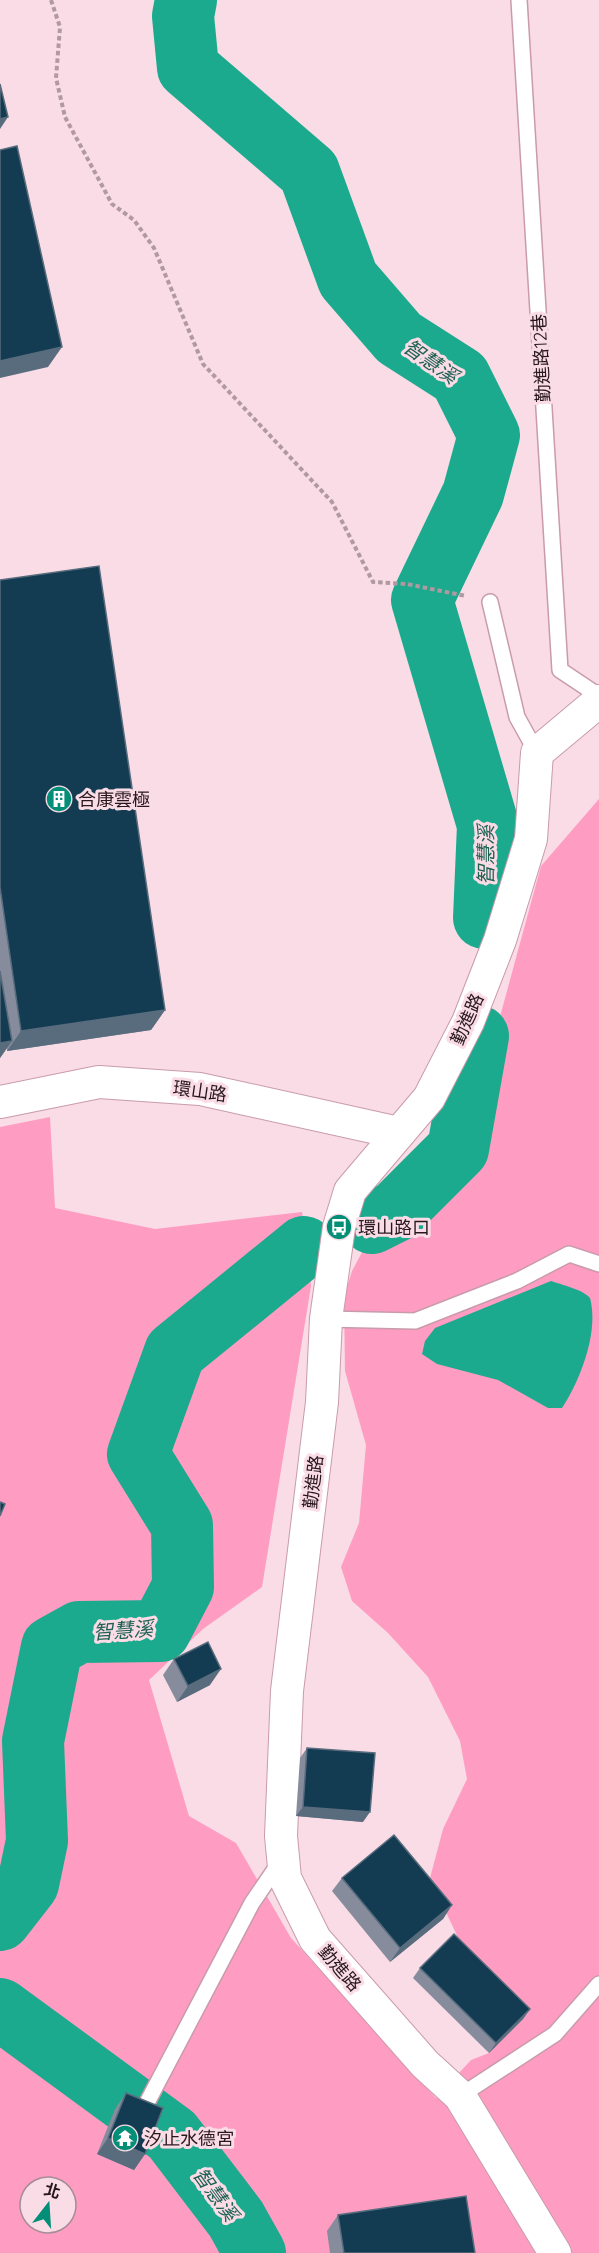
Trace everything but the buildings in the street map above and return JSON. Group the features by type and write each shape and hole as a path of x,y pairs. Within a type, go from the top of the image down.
{"street":[{"path":"537,753 599,701"},
{"name":"勤進路","path":"537,753 531,839 501,940 468,1022 429,1098 350,1191 339,1227 326,1319 322,1402 287,1691 281,1836 285,1878 315,1939 424,2064 460,2096 555,2253"},
{"name":"環山路","path":"0,1102 99,1082 200,1089 399,1133"}],"lane":[{"name":"勤進路12巷","path":"519,0 560,670 599,696"},
{"path":"490,602 517,717 537,753"},
{"path":"326,1319 415,1321 517,1281 569,1254 599,1264"},
{"path":"139,2118 252,1903 283,1857"},
{"path":"460,2096 555,2034 599,1984"}],"path":[{"path":"51,0 60,27 56,78 65,117 112,204 134,220 154,248 203,364 332,502 373,582 407,584 444,590 490,602"}],"shaded area":[{"path":"599,799 599,2253 0,2253 0,1127 50,1117 55,1208 155,1229 302,1212 311,1286 262,1587 203,1629 149,1680 189,1816 236,1843 291,1938 436,2098 471,2060 489,2053 460,1942 430,1878 443,1829 467,1779 460,1741 428,1677 388,1633 352,1601 341,1567 359,1523 366,1445 345,1371 344,1297 352,1271 400,1181 453,1123 501,1013 541,866"},
{"path":"551,1281 586,1295 590,1298 592,1311 590,1340 582,1369 562,1408 548,1408 498,1380 437,1364 422,1354 425,1341 435,1328"}],"waterway":[{"name":"智慧溪","path":"186,0 183,16 188,68 309,172 348,279 399,338 460,377 489,435 473,494 422,600 488,825 484,918"},
{"name":"智慧溪","path":"372,1223 396,1211 458,1149 478,1036"},
{"name":"智慧溪","path":"0,1920 28,1884 37,1841 33,1741 52,1647 79,1632 160,1631 183,1587 182,1525 138,1454 175,1352 304,1247"},
{"name":"智慧溪","path":"0,2009 172,2135 236,2219 255,2253"}],"place":[{"name":"合康雲極","path":"59,799"},
{"name":"環山路口","path":"339,1227"},
{"name":"汐止水德宮","path":"125,2138"}]}
